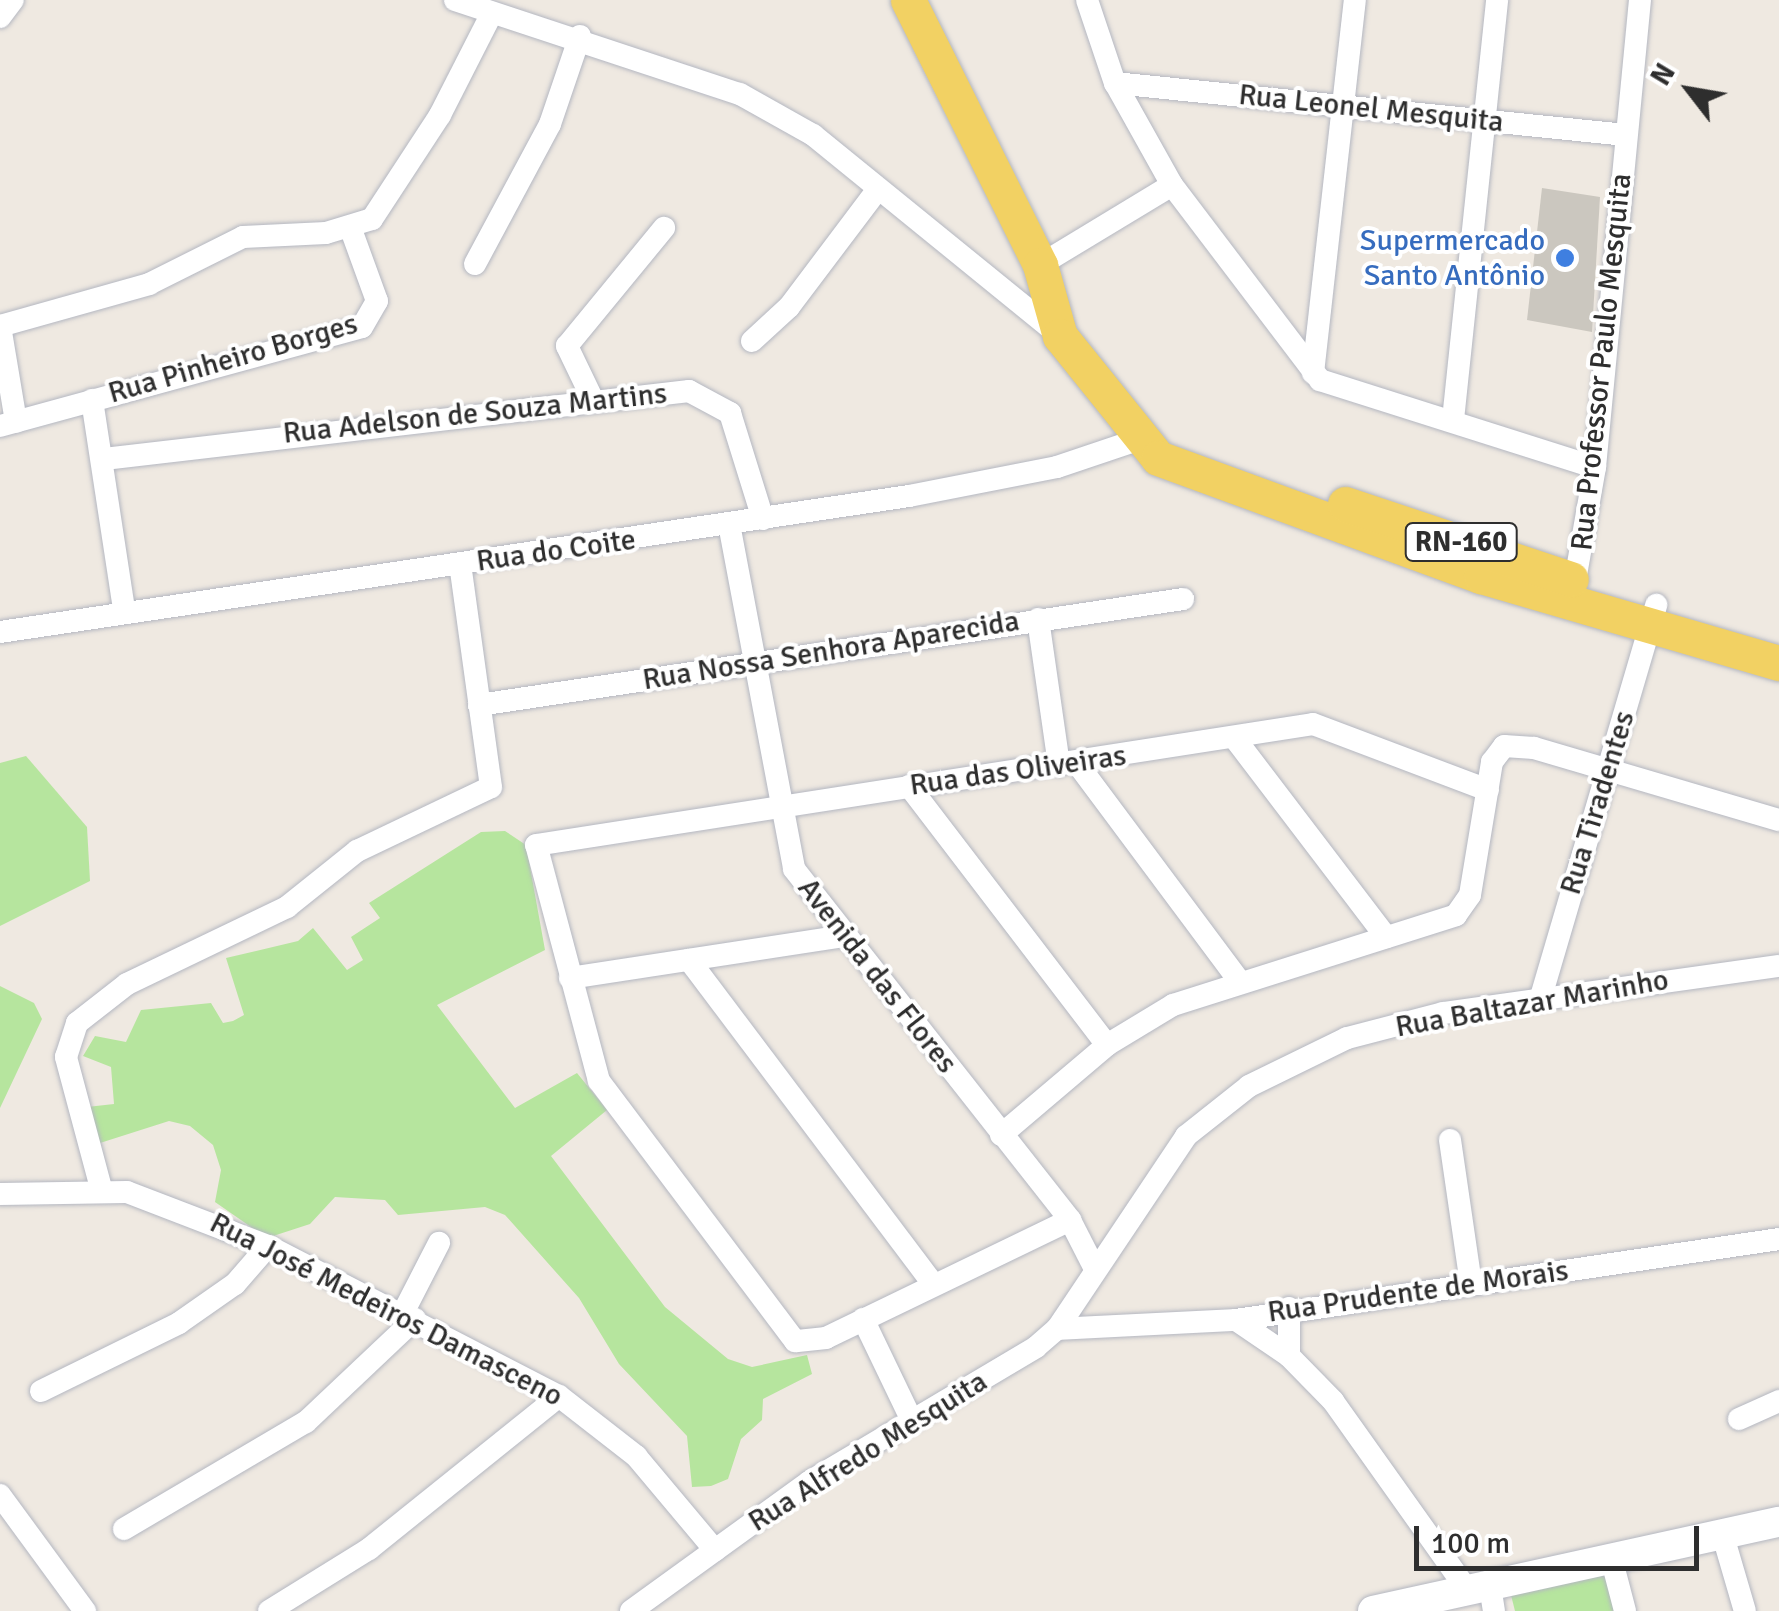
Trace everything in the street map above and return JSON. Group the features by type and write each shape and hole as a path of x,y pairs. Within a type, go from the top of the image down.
{"main road":[{"name":"RN-160","path":"908,0 1040,265 1060,336 1146,436 1158,458 1260,486 1573,592 1779,644"},
{"name":"RN-160","path":"1653,615 1779,662"},
{"path":"1373,1611 1484,1596 1612,1560 1779,1522"}],"street":[{"path":"0,17 13,0"},
{"path":"454,0 492,14 580,36 740,94 812,136 1060,336"},
{"path":"1086,0 1115,83 1172,184 1314,373 1352,394 1453,420 1595,467"},
{"path":"1314,373 1354,0"},
{"path":"1453,420 1496,0"},
{"name":"Rua Professor Paulo Mesquita","path":"1573,592 1595,467 1640,0"},
{"path":"8,424 0,326 149,284 242,237 350,228 372,219 398,186 492,14"},
{"path":"475,264 550,124 580,36"},
{"name":"Rua Leonel Mesquita","path":"1115,83 1626,135"},
{"path":"1040,265 1172,184"},
{"path":"752,341 789,306 878,189"},
{"name":"Rua Pinheiro Borges","path":"8,424 362,327 377,302 350,228"},
{"path":"592,398 566,346 664,228"},
{"name":"Rua Adelson de Souza Martins","path":"104,458 592,398 689,391 716,401 742,437 764,518"},
{"path":"92,400 104,458 124,610"},
{"name":"Rua do Coite","path":"0,632 124,610 729,524 1110,454 1146,436"},
{"name":"Avenida das Flores","path":"729,524 794,869 1070,1220 1095,1270"},
{"path":"101,1188 66,1058 77,1024 127,984 287,907 358,851 491,786 460,565"},
{"name":"Rua Nossa Senhora Aparecida","path":"479,705 1183,599"},
{"name":"Rua Tiradentes","path":"1540,1000 1653,615"},
{"path":"1038,619 1067,764 1240,982"},
{"name":"Rua das Oliveiras","path":"570,978 536,845 782,804 1326,724 1488,790"},
{"path":"1236,740 1386,937"},
{"path":"1001,1135 1106,1045 1172,1005 1386,937 1441,924 1462,908 1494,756 1508,744 1779,820"},
{"path":"909,786 1106,1045"},
{"path":"844,936 570,978 599,1080 793,1339 811,1344 1070,1220"},
{"path":"689,960 932,1283"},
{"name":"Rua Baltazar Marinho","path":"1056,1329 1186,1136 1249,1086 1347,1038 1540,1000 1779,966"},
{"path":"1450,1140 1472,1284"},
{"name":"Rua José Medeiros Damasceno","path":"0,1194 101,1188 174,1204 409,1316 559,1396 636,1456 715,1550"},
{"name":"Rua Prudente de Morais","path":"1056,1329 1236,1320 1289,1308 1779,1239"},
{"path":"124,1529 306,1422 409,1316 438,1244"},
{"path":"42,1391 180,1324 235,1284 268,1246"},
{"path":"1289,1308 1289,1356"},
{"path":"863,1320 912,1421"},
{"path":"1236,1320 1289,1356 1333,1401 1484,1596"},
{"name":"Rua Alfredo Mesquita","path":"631,1611 715,1550 1056,1329"},
{"path":"269,1611 368,1549 559,1396"},
{"path":"1739,1418 1779,1401"},
{"path":"0,1495 85,1611"},
{"path":"1723,1536 1744,1611"},
{"path":"1612,1560 1624,1611"}],"green space":[{"path":"26,756 87,827 90,881 0,926 0,763"},
{"path":"505,831 526,845 545,950 437,1005 515,1108 577,1073 607,1110 551,1156 665,1307 728,1359 752,1367 807,1355 812,1374 763,1399 762,1420 741,1439 728,1479 711,1486 692,1487 687,1436 619,1364 579,1298 505,1215 485,1207 398,1215 385,1200 335,1197 310,1224 267,1238 215,1202 221,1170 213,1145 190,1126 169,1121 100,1143 87,1107 114,1104 111,1067 83,1056 95,1036 126,1042 141,1010 211,1003 223,1023 233,1021 244,1015 226,958 298,941 313,928 347,970 363,960 351,937 380,918 369,903 481,832"},
{"path":"0,986 34,1003 42,1019 0,1108"},
{"path":"1610,1566 1620,1611 1515,1611 1510,1591"}],"building":[{"name":"Supermercado Santo Antônio","path":"1542,188 1600,197 1592,332 1527,320"}],"place":[{"name":"Supermercado Santo Antônio","path":"1565,258"}]}
